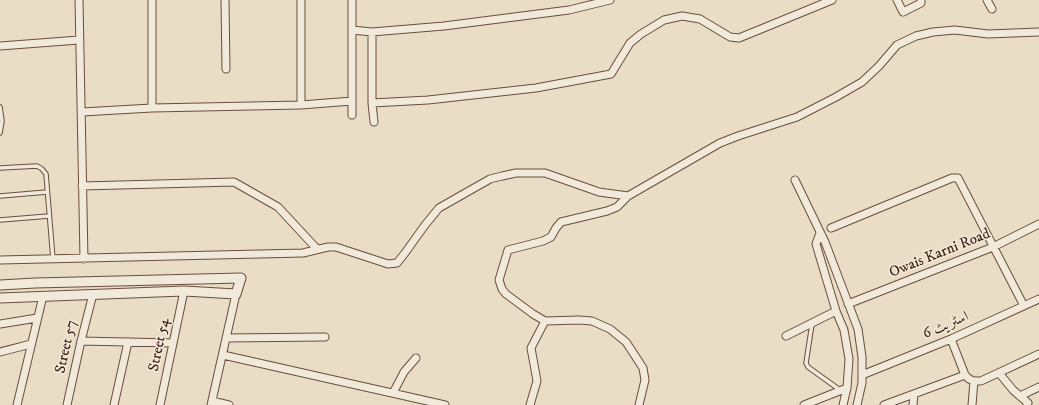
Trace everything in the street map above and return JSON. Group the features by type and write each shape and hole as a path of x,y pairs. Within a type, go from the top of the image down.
{"street":[{"path":"79,0 84,259"},
{"path":"152,0 152,108"},
{"path":"225,0 226,69"},
{"path":"301,0 301,105"},
{"path":"352,0 352,115"},
{"path":"352,30 372,32 444,26 568,10 610,0"},
{"path":"372,103 428,100 536,88 611,74 630,43 640,34 664,20 682,16 700,19 730,36 739,38 832,0"},
{"path":"897,0 903,12 921,3 921,0"},
{"path":"987,0 992,9"},
{"path":"639,405 645,380 643,368 626,342 610,329 592,321 545,321 533,314 502,289 499,280 508,250 543,242 551,237 561,222 607,211 617,207 628,196 720,143 797,117 836,98 862,82 879,66 897,45 905,40 934,32 954,30 988,34 1039,32"},
{"path":"372,32 372,103 374,122"},
{"path":"0,46 79,40"},
{"path":"82,112 152,108 301,105 352,101"},
{"path":"0,260 303,253 328,247 336,247 388,264 397,263 439,208 490,180 502,176 516,173 545,174 599,192 628,196"},
{"path":"831,228 952,178 958,178 1024,306"},
{"path":"795,180 820,233 858,329 862,357 862,384 857,405"},
{"path":"82,186 234,182 242,185 278,208 317,249"},
{"name":"Owais Karni Road","path":"848,304 993,248 1039,224"},
{"path":"820,233 816,244 836,311 844,330 849,359 843,405"},
{"path":"0,286 35,283 241,278 211,403 229,405"},
{"path":"0,298 184,291 236,294"},
{"name":"Street 54","path":"160,405 184,291"},
{"name":"Street 57","path":"67,405 93,294"},
{"path":"17,405 43,296"},
{"name":"اسٹریٹ 6","path":"862,375 952,339 1039,299"},
{"path":"786,336 836,311"},
{"path":"0,324 37,318"},
{"path":"530,405 537,381 531,348 545,321"},
{"path":"226,338 325,337"},
{"path":"952,339 964,375 974,381 981,382 1039,354"},
{"path":"81,341 174,343"},
{"path":"114,405 128,342"},
{"path":"0,352 31,344"},
{"path":"223,355 445,405"},
{"path":"393,393 404,372 416,358"},
{"path":"999,373 1027,404"},
{"path":"884,405 964,375"},
{"path":"972,405 974,381"},
{"path":"1020,396 1039,387"},
{"path":"804,405 844,390"},
{"path":"912,405 914,394"}],"lane":[{"path":"0,107 2,121 0,133"},
{"path":"0,168 37,166 46,174 52,259"},
{"path":"0,196 48,192"},
{"path":"0,220 49,216"},
{"path":"812,323 806,363 808,367 844,390"}]}
